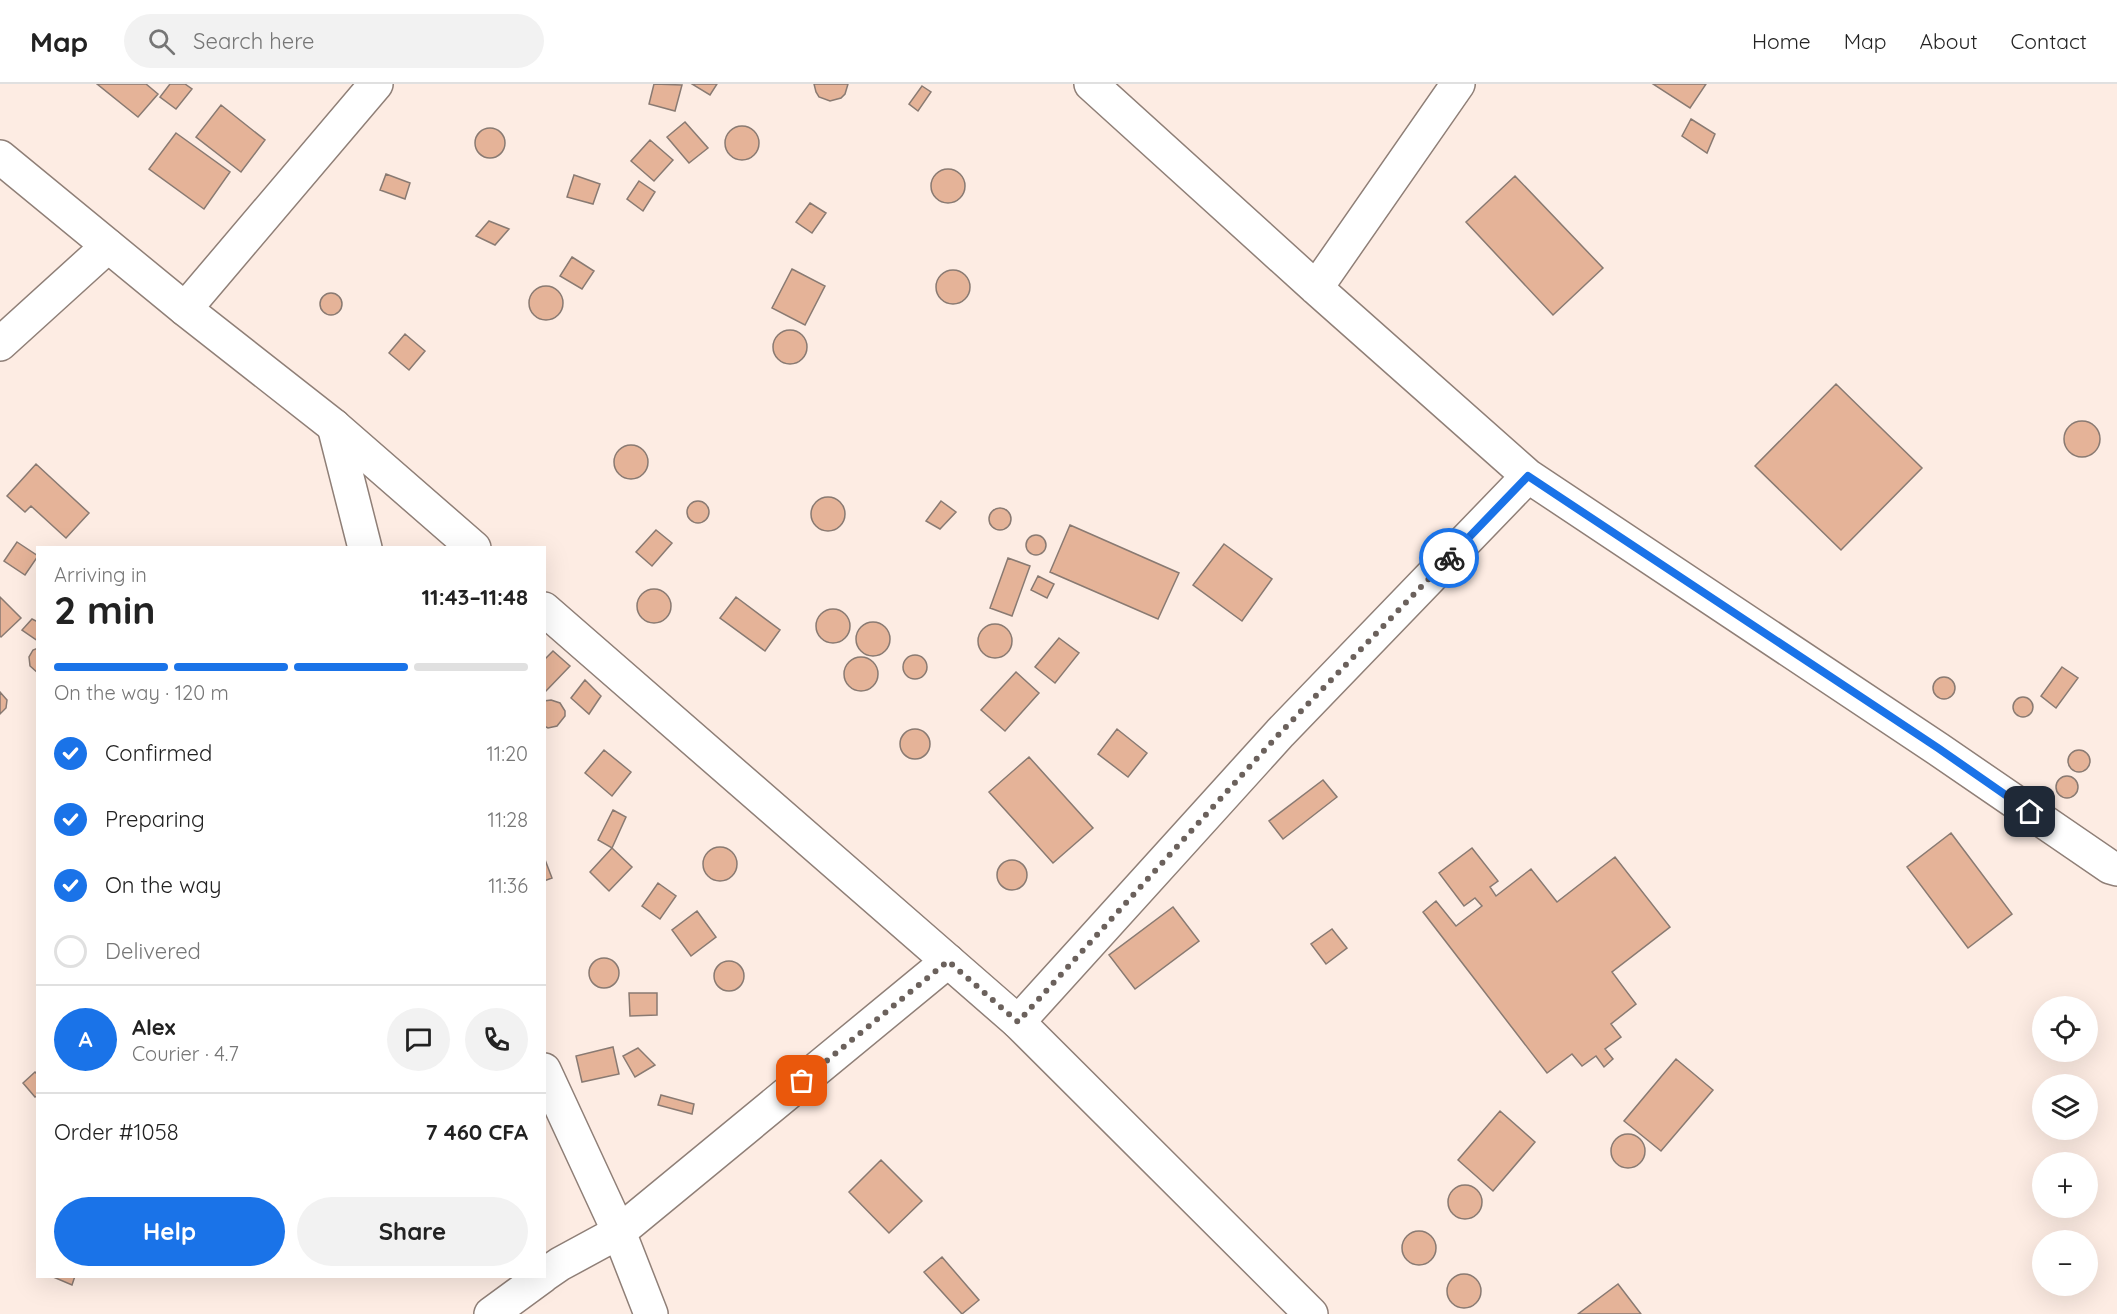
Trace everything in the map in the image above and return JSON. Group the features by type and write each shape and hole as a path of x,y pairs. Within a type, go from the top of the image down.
{"street":[{"path":"185,309 375,84"},
{"path":"1090,84 1528,476 1938,748 2110,867 2117,869"},
{"path":"1316,288 1458,84"},
{"path":"0,157 185,309 334,426 472,546"},
{"path":"0,344 108,246"},
{"path":"334,426 364,546"},
{"path":"1018,1022 1280,733 1528,476"},
{"path":"546,611 1018,1022 1311,1314"},
{"path":"546,1274 560,1264 619,1232 948,961"},
{"path":"546,1074 619,1232 651,1314"},
{"path":"491,1314 541,1278"}],"building":[{"path":"97,84 146,84 158,94 138,117"},
{"path":"170,84 185,84 192,89 176,109 160,97"},
{"path":"654,84 682,85 675,111 649,104"},
{"path":"692,84 717,84 710,95"},
{"path":"814,84 848,84 841,98 830,101 819,97"},
{"path":"1653,84 1706,84 1690,108"},
{"path":"922,86 931,92 918,111 909,104"},
{"path":"221,105 265,140 241,172 196,137"},
{"path":"1691,119 1715,134 1707,153 1682,136"},
{"path":"685,122 708,148 689,163 667,137"},
{"path":"742,126 754,131 759,143 754,155 742,160 730,155 725,143 730,131"},
{"path":"490,128 501,132 505,143 501,154 490,158 479,154 475,143 479,132"},
{"path":"176,133 230,172 204,209 149,169"},
{"path":"650,140 673,160 654,181 631,161"},
{"path":"948,169 960,174 965,186 960,198 948,203 936,198 931,186 936,174"},
{"path":"386,174 410,183 405,199 380,190"},
{"path":"574,175 600,184 593,204 567,197"},
{"path":"1515,176 1603,268 1553,315 1466,222"},
{"path":"639,181 655,192 643,211 627,199"},
{"path":"810,203 826,213 812,233 796,222"},
{"path":"489,221 509,229 495,245 476,236"},
{"path":"572,257 594,271 582,289 560,276"},
{"path":"792,269 825,286 805,325 772,308"},
{"path":"953,270 965,275 970,287 965,299 953,304 941,299 936,287 941,275"},
{"path":"546,286 558,291 563,303 558,315 546,320 534,315 529,303 534,291"},
{"path":"331,293 339,296 342,304 339,312 331,315 323,312 320,304 323,296"},
{"path":"790,330 802,335 807,347 802,359 790,364 778,359 773,347 778,335"},
{"path":"405,334 425,351 409,370 389,353"},
{"path":"1836,384 1922,468 1841,550 1755,466"},
{"path":"2082,421 2095,426 2100,439 2095,452 2082,457 2069,452 2064,439 2069,426"},
{"path":"631,445 643,450 648,462 643,474 631,479 619,474 614,462 619,450"},
{"path":"36,464 89,513 66,538 31,506 25,512 7,496"},
{"path":"828,497 840,502 845,514 840,526 828,531 816,526 811,514 816,502"},
{"path":"698,501 706,504 709,512 706,520 698,523 690,520 687,512 690,504"},
{"path":"941,501 956,512 940,529 926,521"},
{"path":"1000,508 1008,511 1011,519 1008,527 1000,530 992,527 989,519 992,511"},
{"path":"1070,525 1179,573 1158,619 1050,572"},
{"path":"656,530 672,543 652,566 636,552"},
{"path":"1032,535 1040,535 1046,541 1046,549 1040,555 1032,555 1026,549 1026,541"},
{"path":"17,542 36,555 36,559 25,575 4,561"},
{"path":"1224,544 1272,579 1242,621 1193,585"},
{"path":"1008,558 1030,566 1012,616 990,608"},
{"path":"1038,576 1054,584 1047,598 1031,590"},
{"path":"654,589 666,594 671,606 666,618 654,623 642,618 637,606 642,594"},
{"path":"0,597 21,618 1,637 0,636"},
{"path":"736,597 780,630 765,651 720,618"},
{"path":"833,609 845,614 850,626 845,638 833,643 821,638 816,626 821,614"},
{"path":"32,619 36,621 36,640 22,630"},
{"path":"873,622 885,627 890,639 885,651 873,656 861,651 856,639 861,627"},
{"path":"995,624 1007,629 1012,641 1007,653 995,658 983,653 978,641 983,629"},
{"path":"1059,638 1079,653 1055,683 1035,667"},
{"path":"36,649 36,671 30,666 29,657"},
{"path":"553,651 570,666 546,691 546,658"},
{"path":"915,655 923,659 927,667 923,675 915,679 907,675 903,667 907,659"},
{"path":"861,657 873,662 878,674 873,686 861,691 849,686 844,674 849,662"},
{"path":"2062,667 2078,678 2056,708 2041,696"},
{"path":"1016,672 1039,693 1005,731 981,710"},
{"path":"1944,677 1952,680 1955,688 1952,696 1944,699 1936,696 1933,688 1936,680"},
{"path":"585,680 601,696 589,714 571,698"},
{"path":"0,692 7,700 6,708 0,714"},
{"path":"2023,697 2030,700 2033,707 2030,714 2023,717 2016,714 2013,707 2016,700"},
{"path":"546,701 560,703 565,711 565,716 557,726 546,727"},
{"path":"915,729 921,730 929,738 929,750 921,758 915,759 909,758 901,750 900,744 901,738 909,730"},
{"path":"1117,729 1147,753 1128,777 1098,754"},
{"path":"604,750 631,772 612,796 585,773"},
{"path":"2075,750 2083,750 2090,757 2090,765 2083,772 2075,772 2068,765 2068,757"},
{"path":"1029,757 1093,828 1053,863 989,792"},
{"path":"2063,776 2071,776 2078,783 2078,791 2071,798 2063,798 2056,791 2056,783"},
{"path":"1323,780 1337,797 1283,839 1269,821"},
{"path":"613,810 626,817 612,848 598,840"},
{"path":"1951,833 2012,914 1968,948 1907,867"},
{"path":"720,847 732,852 737,864 732,876 720,881 708,876 703,864 708,852"},
{"path":"612,848 632,867 609,891 590,872"},
{"path":"1472,848 1498,881 1490,887 1496,896 1531,869 1557,902 1615,857 1670,927 1612,972 1636,1004 1611,1024 1621,1037 1605,1049 1613,1059 1604,1067 1596,1056 1582,1066 1572,1054 1547,1073 1423,912 1436,901 1456,926 1482,906 1475,898 1464,906 1439,873"},
{"path":"1012,860 1023,864 1027,875 1023,886 1012,890 1001,886 997,875 1001,864"},
{"path":"546,862 552,878 546,880"},
{"path":"658,883 676,896 660,919 642,906"},
{"path":"1173,907 1199,941 1135,989 1109,955"},
{"path":"697,911 716,937 691,956 672,930"},
{"path":"1332,929 1347,948 1326,964 1311,944"},
{"path":"604,958 615,962 619,973 615,984 604,988 593,984 589,973 593,962"},
{"path":"729,961 735,962 743,970 743,982 735,990 729,991 723,990 715,982 714,976 715,970 723,962"},
{"path":"629,993 657,993 657,1015 630,1016"},
{"path":"613,1047 619,1074 582,1082 576,1056"},
{"path":"638,1048 655,1065 635,1077 623,1056"},
{"path":"1676,1059 1713,1090 1661,1151 1624,1121"},
{"path":"36,1073 36,1096 35,1097 23,1083"},
{"path":"661,1095 694,1104 692,1114 658,1105"},
{"path":"1500,1111 1535,1142 1493,1191 1458,1160"},
{"path":"1628,1134 1640,1139 1645,1151 1640,1163 1628,1168 1616,1163 1611,1151 1616,1139"},
{"path":"881,1160 922,1201 889,1233 849,1192"},
{"path":"1465,1185 1477,1190 1482,1202 1477,1214 1465,1219 1453,1214 1448,1202 1453,1190"},
{"path":"1419,1231 1431,1236 1436,1248 1431,1260 1419,1265 1407,1260 1402,1248 1407,1236"},
{"path":"942,1257 979,1300 962,1314 924,1272"},
{"path":"1464,1274 1476,1279 1481,1291 1476,1303 1464,1308 1452,1303 1447,1291 1452,1279"},
{"path":"56,1278 74,1278 72,1285"},
{"path":"1618,1284 1641,1314 1578,1314"}],"way so far":[{"path":"802,1081 948,961 1018,1022 1280,733 1449,558"}],"route":[{"path":"1449,558 1528,476 1938,748 2030,812"}]}
